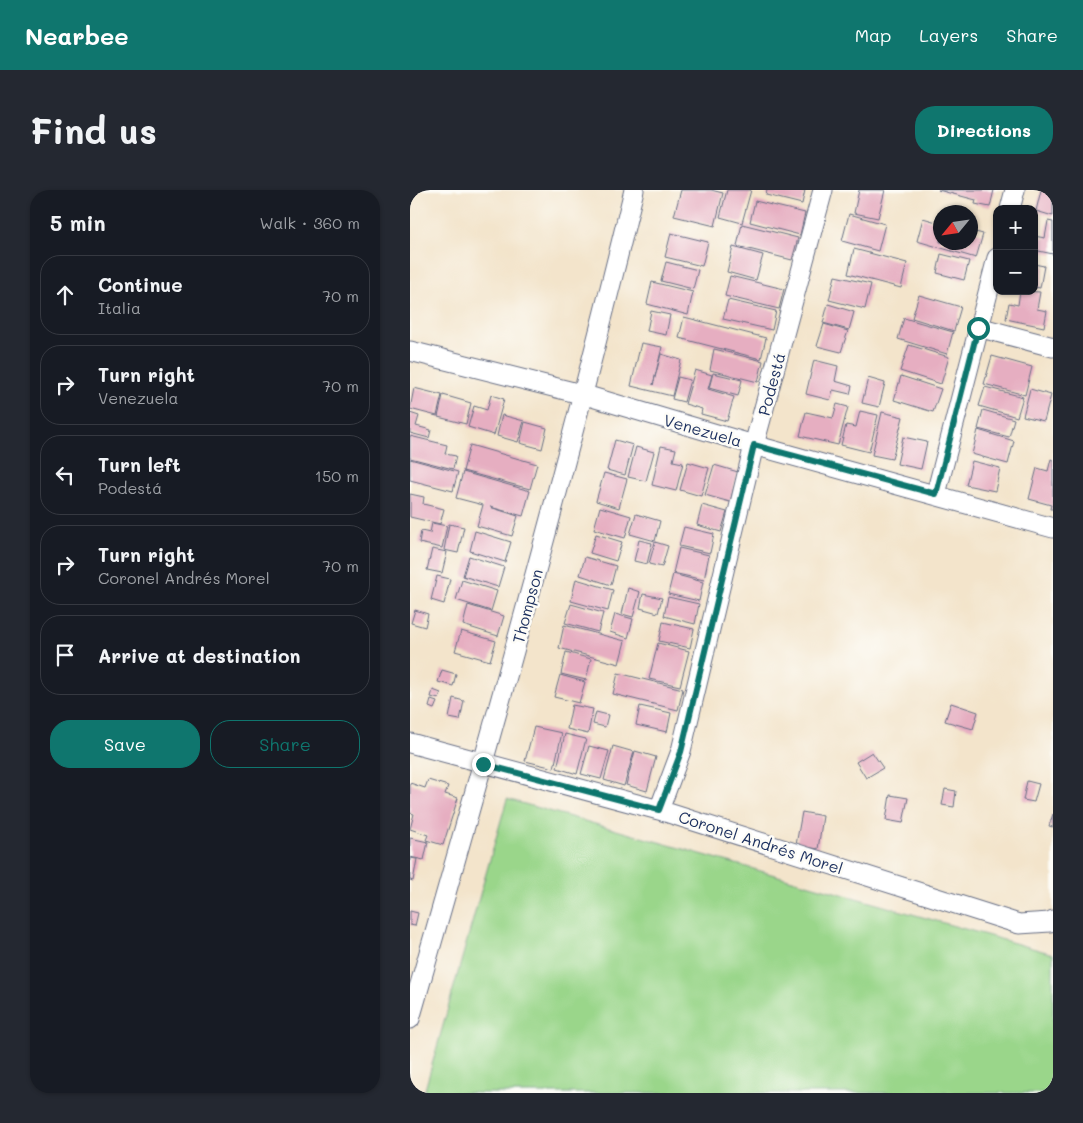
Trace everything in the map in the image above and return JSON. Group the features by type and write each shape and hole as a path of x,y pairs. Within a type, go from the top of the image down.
{"street":[{"name":"Thompson","path":"410,1019 585,395 634,190"},
{"name":"Podestá","path":"659,810 681,752 754,445 823,190"},
{"path":"1011,205 1014,190"},
{"path":"936,494 993,273"},
{"path":"978,328 1053,346"},
{"name":"Venezuela","path":"410,351 585,395 754,445 1053,528"},
{"name":"Coronel Andrés Morel","path":"410,743 659,810 1018,924 1050,922 1053,920"}],"green space":[{"path":"507,799 1053,954 1053,1093 424,1093"}],"building":[{"path":"681,190 711,190 723,193 715,226 674,216"},
{"path":"727,190 751,190 742,223 720,217"},
{"path":"767,190 805,190 802,204 766,195"},
{"path":"859,190 885,190 878,218 854,213"},
{"path":"938,190 994,190 990,207 975,204 976,200"},
{"path":"1041,190 1053,190 1053,216 1038,212"},
{"path":"755,201 805,213 800,235 750,222"},
{"path":"849,214 885,224 878,251 842,241"},
{"path":"923,218 933,221 933,246 917,241"},
{"path":"1048,221 1053,222 1053,254 1038,251 1038,237 1045,238"},
{"path":"742,224 798,238 792,260 737,246"},
{"path":"671,233 708,242 702,266 665,257"},
{"path":"978,233 983,234 976,258 948,250 978,250"},
{"path":"733,247 763,255 756,280 727,272"},
{"path":"854,249 907,263 901,288 848,274"},
{"path":"941,254 969,261 964,280 937,273"},
{"path":"666,262 698,270 693,289 661,281"},
{"path":"1038,265 1044,266 1040,288 1038,288"},
{"path":"730,276 784,289 779,309 725,296"},
{"path":"835,276 871,284 865,309 829,300"},
{"path":"652,282 693,292 688,315 647,304"},
{"path":"1038,292 1040,292 1037,309 1047,311 1044,327 1006,319 1009,303 1018,305 1019,295 1038,295"},
{"path":"919,295 961,307 954,331 912,318"},
{"path":"728,300 776,311 772,330 723,319"},
{"path":"828,304 854,312 849,330 823,323"},
{"path":"651,311 670,315 666,335 647,331"},
{"path":"684,317 766,338 761,359 679,338"},
{"path":"904,318 953,332 947,354 898,339"},
{"path":"824,324 848,331 841,352 817,346"},
{"path":"641,343 662,347 653,385 661,354 681,360 672,396 631,386"},
{"path":"909,345 949,357 941,384 900,371"},
{"path":"714,349 763,361 758,382 710,370"},
{"path":"992,356 1032,367 1025,395 984,384"},
{"path":"814,360 838,366 835,381 852,386 850,394 833,390 830,400 806,394"},
{"path":"695,370 712,375 708,389 734,397 727,421 701,414 702,409 685,404"},
{"path":"713,373 742,380 738,396 709,388"},
{"path":"901,376 941,389 933,412 894,400"},
{"path":"678,377 690,380 684,402 672,399"},
{"path":"868,378 885,383 879,407 862,403"},
{"path":"985,387 1023,397 1017,417 979,406"},
{"path":"414,388 442,395 437,416 410,409"},
{"path":"1030,389 1051,395 1044,421 1023,416"},
{"path":"443,395 471,403 466,424 438,417"},
{"path":"491,395 504,399 494,435 468,427 474,406 487,410"},
{"path":"837,404 848,407 838,445 800,436 806,412 833,418"},
{"path":"983,410 1014,419 1009,437 978,429"},
{"path":"860,411 878,415 869,452 841,445 846,425 856,427"},
{"path":"882,412 903,417 892,459 872,455"},
{"path":"410,413 419,416 416,426 431,430 429,438 410,433"},
{"path":"502,415 524,421 518,442 497,436"},
{"path":"525,422 547,428 542,449 520,443"},
{"path":"978,430 1014,441 1008,464 972,454"},
{"path":"410,436 447,445 445,454 456,456 453,469 410,458"},
{"path":"903,437 927,442 921,469 897,464"},
{"path":"615,440 633,445 625,475 607,470"},
{"path":"470,445 537,464 530,489 463,471"},
{"path":"661,446 676,449 673,461 683,463 676,491 652,485"},
{"path":"636,447 654,452 646,481 628,477"},
{"path":"410,459 458,472 453,491 410,480"},
{"path":"1051,459 1053,460 1053,509 1050,509 1051,505 1029,499 1037,468 1048,471"},
{"path":"972,461 1000,468 995,491 966,485"},
{"path":"688,462 709,468 701,496 680,490"},
{"path":"714,465 738,472 730,502 705,495"},
{"path":"463,472 530,491 523,516 490,507 518,516 512,536 477,526 483,505 456,498"},
{"path":"604,473 627,479 619,508 596,501"},
{"path":"410,494 424,497 423,504 444,509 440,524 410,517"},
{"path":"702,505 727,512 721,532 697,525"},
{"path":"600,507 631,516 625,538 594,529"},
{"path":"636,514 660,521 655,541 630,534"},
{"path":"432,523 447,526 442,548 419,543 421,531 430,533"},
{"path":"449,524 464,527 458,553 444,550"},
{"path":"684,527 714,534 710,553 679,546"},
{"path":"475,531 511,542 505,562 470,551"},
{"path":"596,534 622,542 616,561 590,553"},
{"path":"639,540 652,543 647,564 634,561"},
{"path":"655,542 668,546 662,567 649,564"},
{"path":"679,548 709,555 704,580 673,573"},
{"path":"432,549 447,552 442,573 427,570"},
{"path":"469,556 504,567 498,587 463,576"},
{"path":"585,557 616,566 611,585 580,575"},
{"path":"673,574 703,582 699,601 668,594"},
{"path":"437,576 450,579 444,604 431,600"},
{"path":"576,579 613,590 608,611 571,601"},
{"path":"462,580 497,591 491,611 456,600"},
{"path":"628,588 640,592 633,617 622,614"},
{"path":"643,594 662,598 658,613 640,608"},
{"path":"668,597 699,604 695,624 664,616"},
{"path":"571,604 603,613 598,632 565,623"},
{"path":"468,605 504,616 498,636 463,625"},
{"path":"415,610 428,614 425,627 411,623"},
{"path":"615,614 633,619 628,638 610,632"},
{"path":"663,622 694,629 690,648 659,641"},
{"path":"564,625 625,641 619,664 559,648"},
{"path":"461,631 496,641 490,661 455,651"},
{"path":"658,643 689,651 680,686 649,679"},
{"path":"566,652 591,659 586,680 561,674"},
{"path":"442,670 456,674 453,686 438,682"},
{"path":"618,673 683,689 678,710 613,694"},
{"path":"560,675 585,682 579,703 554,697"},
{"path":"433,690 441,693 439,699 431,697"},
{"path":"453,698 464,701 460,720 449,718"},
{"path":"431,700 437,702 434,709 429,707"},
{"path":"951,703 978,712 973,729 945,721"},
{"path":"572,705 593,709 588,734 567,729"},
{"path":"640,706 671,713 667,732 636,725"},
{"path":"596,712 608,715 605,727 593,724"},
{"path":"534,727 562,733 554,768 525,761"},
{"path":"565,734 586,739 577,774 557,768"},
{"path":"589,746 609,751 601,779 581,774"},
{"path":"613,746 634,752 624,786 604,780"},
{"path":"635,751 656,757 647,791 626,785"},
{"path":"872,752 883,768 866,778 856,762"},
{"path":"428,780 448,786 445,794 458,798 443,845 426,840 428,835 410,829 414,814 410,813 410,783 425,788"},
{"path":"1027,781 1039,784 1034,802 1023,800"},
{"path":"945,789 956,791 954,807 942,805"},
{"path":"890,795 908,798 903,823 886,820"},
{"path":"802,812 823,816 818,849 796,845"},
{"path":"1053,814 1053,827 1049,826"},
{"path":"410,838 428,842 424,860 410,857"},
{"path":"410,858 417,859 413,881 410,880"},
{"path":"410,911 418,913 415,926 410,925"}],"route":[{"path":"483,764 659,810 681,752 754,445 936,494 978,328"}]}
